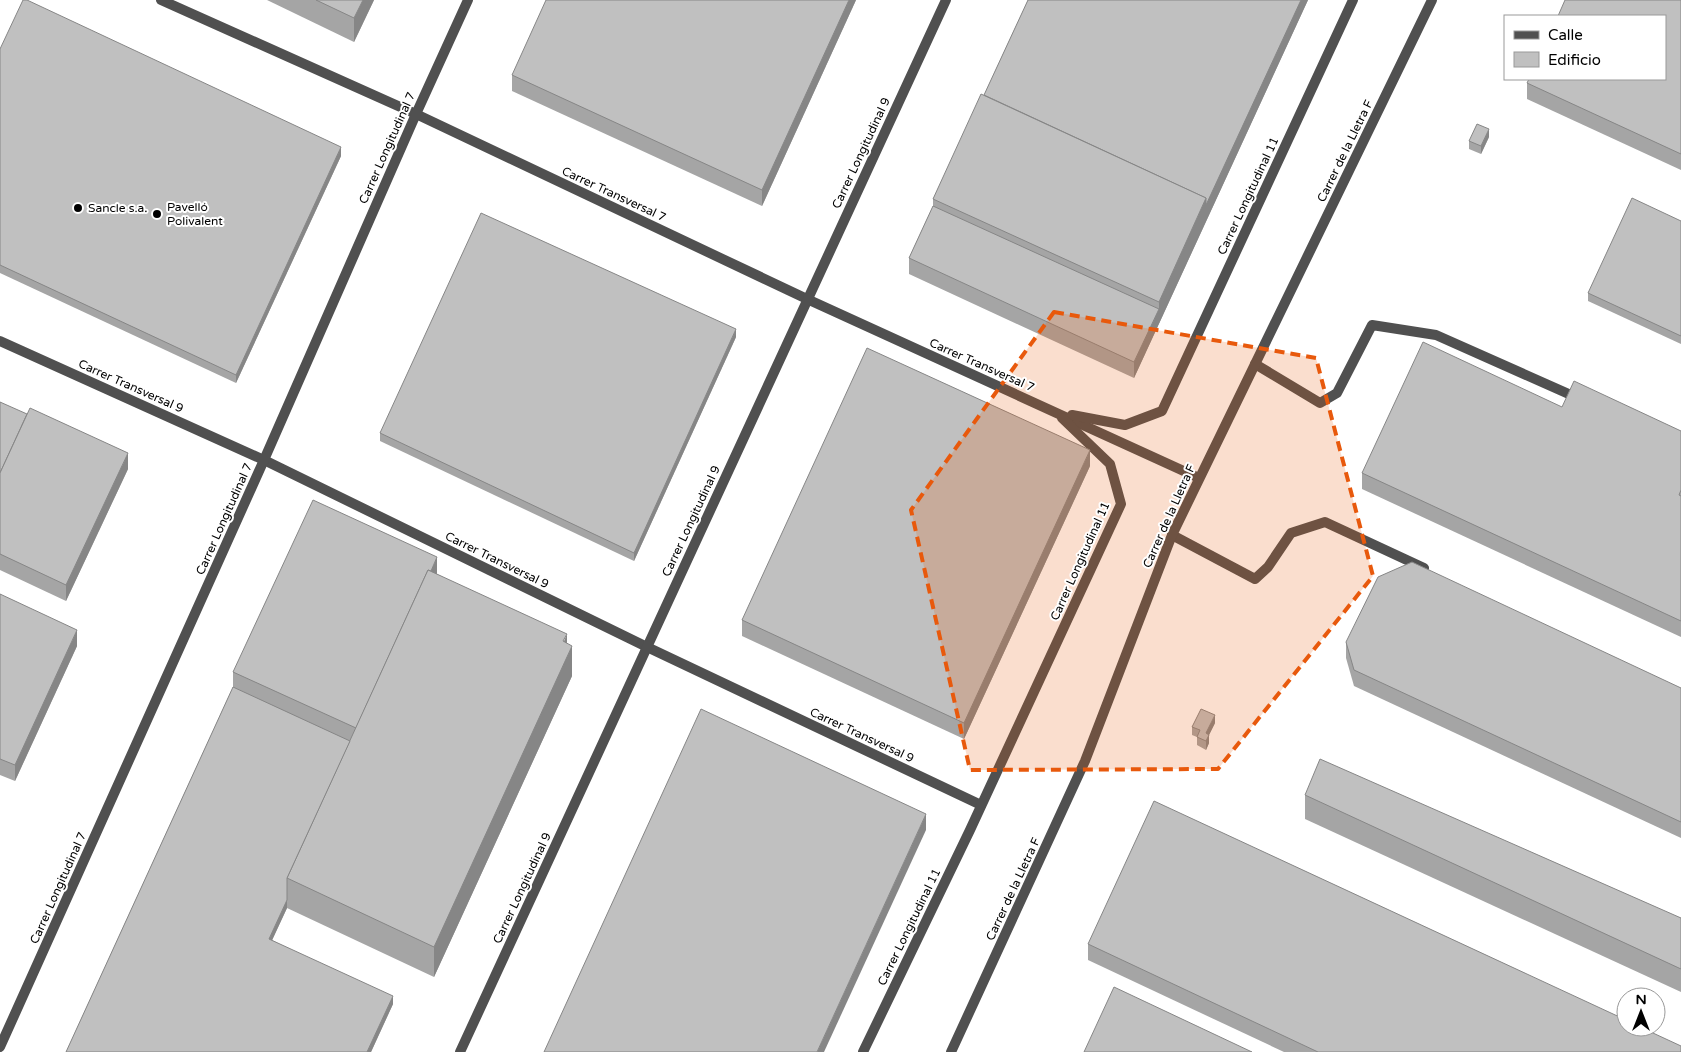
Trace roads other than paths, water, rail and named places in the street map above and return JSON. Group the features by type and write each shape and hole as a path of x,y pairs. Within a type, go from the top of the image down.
{"street":[{"name":"Carrer Transversal 7","path":"162,0 416,114 807,299 1056,412"},
{"name":"Carrer Longitudinal 7","path":"0,1047 468,0"},
{"name":"Carrer Longitudinal 9","path":"460,1052 946,0"},
{"name":"Carrer Longitudinal 11","path":"1056,412 1125,425 1162,411 1353,0"},
{"name":"Carrer de la Lletra F","path":"951,1052 1085,761 1172,535 1432,0"},
{"path":"1255,364 1320,403 1337,393 1372,325 1436,335 1590,404"},
{"name":"Carrer Transversal 9","path":"0,341 264,460 647,647 981,805"},
{"name":"Carrer Longitudinal 11","path":"863,1052 981,805 1121,504 1110,464 1056,412"},
{"path":"1056,412 1199,478"},
{"path":"1172,535 1255,579 1268,567 1291,533 1325,522 1432,572"}],"place":[{"name":"Sancle s.a.","path":"78,208"},
{"name":"Pavelló Polivalent","path":"157,214"}]}
